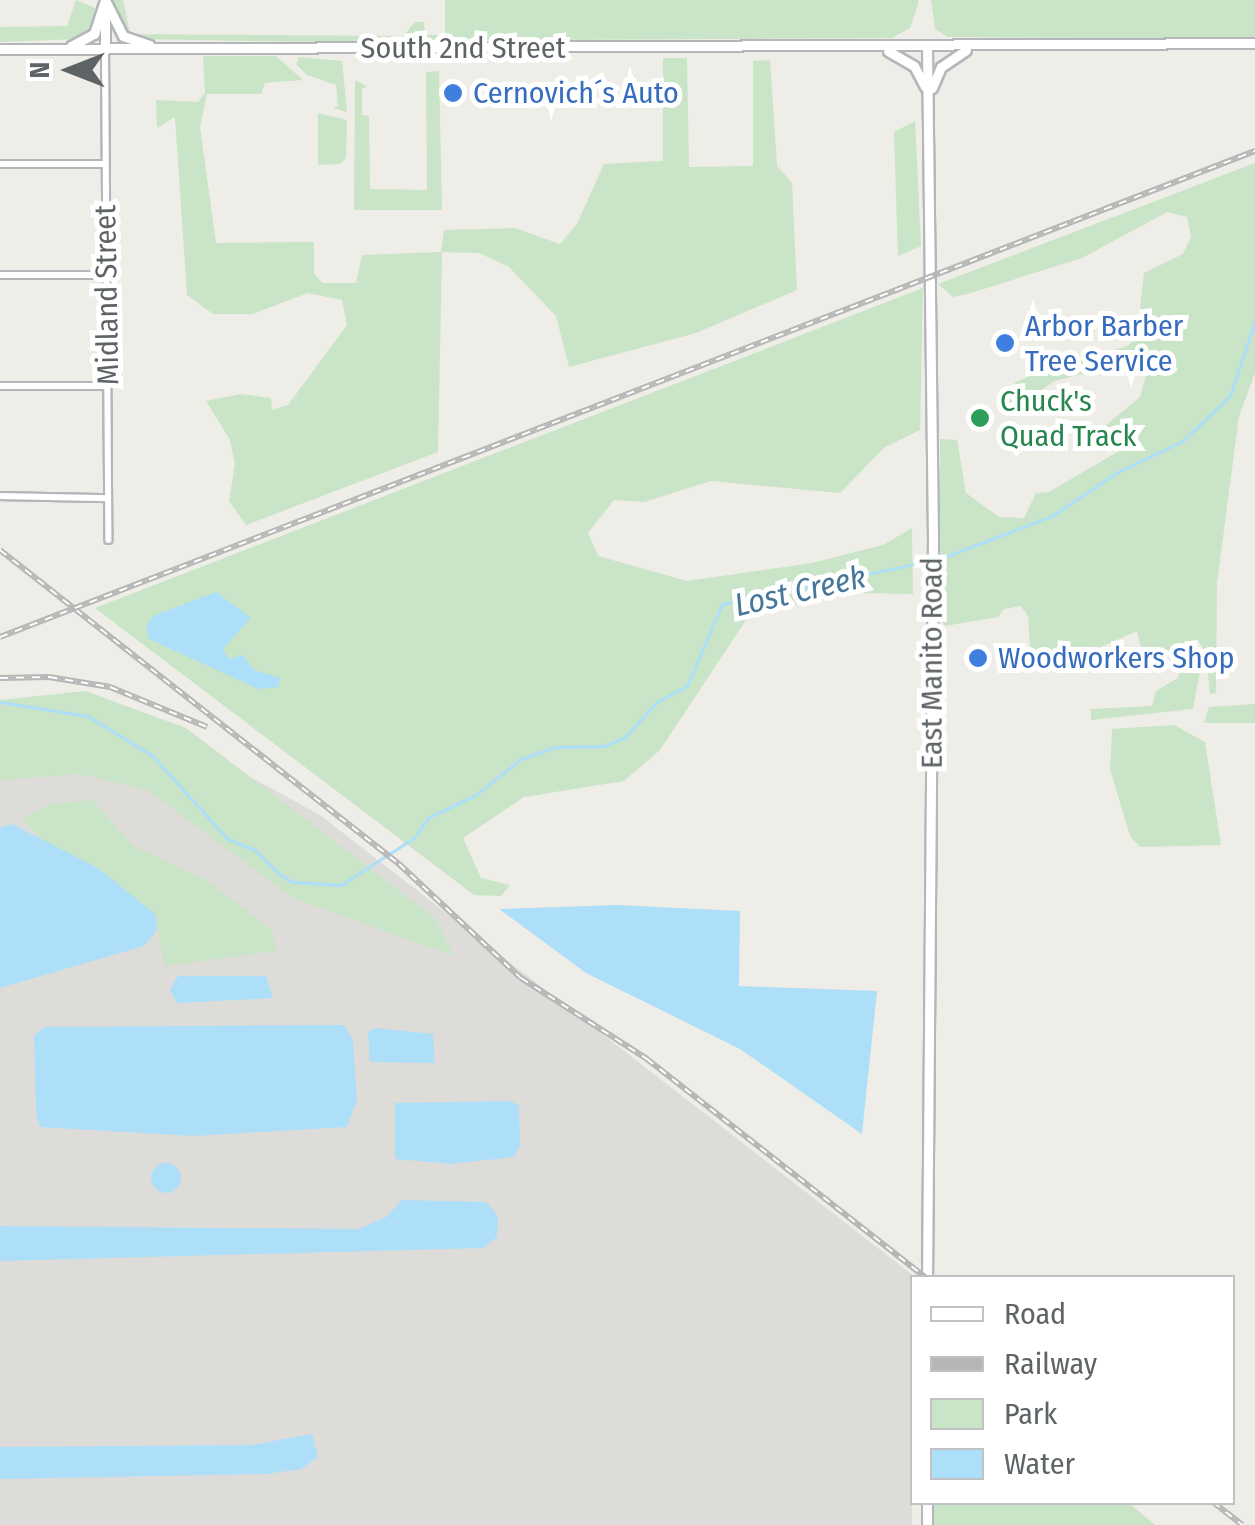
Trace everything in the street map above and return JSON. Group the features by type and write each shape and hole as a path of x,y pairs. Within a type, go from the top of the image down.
{"main road":[{"path":"105,0 128,40 181,49"},
{"path":"62,50 94,34 105,0"},
{"path":"105,0 105,50"},
{"name":"South 2nd Street","path":"0,49 927,48 1255,43"},
{"path":"928,101 941,67 981,47"},
{"path":"881,48 914,66 928,101"},
{"name":"East Manito Road","path":"927,48 933,536 927,1275"}],"street":[{"name":"Midland Street","path":"105,50 108,540"},
{"path":"0,164 105,164"},
{"path":"0,275 107,275"},
{"path":"0,386 108,386"},
{"path":"0,496 108,498"}],"shaded area":[{"path":"162,729 320,815 913,1275 912,1525 0,1525 0,744 8,737"}],"green space":[{"path":"76,0 95,8 91,31 79,39 0,42 0,27 67,26"},
{"path":"110,0 123,0 130,34"},
{"path":"445,0 918,0 918,4 910,28 892,38 399,41 415,22 424,22 425,35 445,35"},
{"path":"931,0 1255,0 1255,39 948,37 935,29"},
{"path":"130,34 392,36 386,43 133,39"},
{"path":"203,56 276,56 303,80 265,83 261,94 207,94 200,127 216,243 314,242 314,274 323,283 356,283 362,255 441,252 444,230 515,228 560,244 577,224 604,164 663,161 663,58 687,58 689,167 753,166 753,61 770,60 777,166 792,183 797,290 696,333 569,367 556,316 509,267 479,253 442,252 438,452 246,525 229,501 235,464 230,440 206,401 241,394 271,398 272,410 288,405 347,325 342,300 308,293 253,314 213,314 187,295 175,117 157,128 156,100 198,102 205,93"},
{"path":"299,57 342,61 347,112 333,108 338,106 336,85 307,75 296,64"},
{"path":"439,71 442,210 354,210 355,80 368,87 362,88 362,115 369,116 370,189 427,190 426,72"},
{"path":"318,113 347,120 346,158 340,164 318,165"},
{"path":"915,121 921,246 898,256 894,132"},
{"path":"1255,163 1255,373 1239,416 1217,583 1216,693 1210,694 1206,653 1198,640 1159,661 1144,661 1137,631 1078,657 1031,662 1028,616 1021,606 1004,609 998,617 945,626 940,620 940,439 957,440 966,493 999,517 1024,518 1036,493 1049,492 1138,440 1141,428 1093,436 1140,397 1146,375 1137,360 1054,381 1019,407 1007,405 1005,395 1016,382 1047,369 1128,346 1137,335 1144,273 1183,254 1191,237 1187,217 1167,212 1082,258 971,293 953,297 938,284"},
{"path":"923,288 920,430 885,447 840,493 711,481 644,502 614,500 588,533 598,556 687,581 812,563 883,545 912,528 913,594 855,593 750,614 660,750 624,781 524,797 463,838 481,878 510,885 501,896 474,895 95,608"},
{"path":"1183,654 1201,666 1193,709 1091,720 1091,709 1152,706 1156,691 1178,678"},
{"path":"85,691 186,728 436,919 454,956 293,898 147,790 80,774 0,780 0,700"},
{"path":"1255,704 1255,723 1204,723 1209,707"},
{"path":"1174,725 1205,742 1221,845 1140,847 1130,836 1110,769 1112,729"},
{"path":"93,800 133,846 207,880 273,931 276,951 164,966 156,915 98,868 48,846 22,818 50,804"},
{"path":"932,1505 1131,1505 1155,1525 933,1525"}],"water":[{"path":"216,592 251,618 223,649 228,659 243,655 254,670 280,678 279,687 258,689 149,639 146,626 153,616"},
{"path":"12,824 98,868 156,915 157,930 144,946 0,988 0,828"},
{"path":"617,905 740,911 739,986 877,991 862,1134 740,1049 586,973 499,909"},
{"path":"178,976 266,976 273,998 177,1003 170,990"},
{"path":"344,1025 353,1040 357,1100 347,1127 194,1136 40,1127 36,1113 34,1035 45,1027"},
{"path":"376,1028 433,1034 435,1063 370,1062 368,1032"},
{"path":"511,1101 519,1106 520,1146 514,1157 451,1164 395,1159 395,1103"},
{"path":"166,1163 176,1168 181,1178 176,1188 166,1193 156,1188 151,1178 156,1168"},
{"path":"402,1200 486,1202 498,1216 497,1237 483,1248 0,1261 0,1226 359,1229 386,1217"},
{"path":"312,1434 318,1457 301,1469 266,1474 0,1479 0,1447 251,1445"}],"waterway":[{"name":"Lost Creek","path":"937,560 1052,516 1118,472 1183,441 1230,396 1255,321"},
{"name":"Lost Creek","path":"0,702 88,716 153,756 228,839 255,850 280,874 293,882 341,885 414,838 428,818 476,795 521,759 556,747 605,746 624,738 657,702 687,686 722,604 929,561"}],"railway":[{"path":"0,637 1255,151"},
{"path":"0,550 399,864 521,978 647,1059 922,1275"},
{"path":"0,678 49,677 110,687 207,727"},
{"path":"1217,1505 1242,1525"}],"place":[{"name":"Cernovich´s Auto","path":"453,93"},
{"name":"Arbor Barber Tree Service","path":"1005,343"},
{"name":"Chuck's Quad Track","path":"980,418"},
{"name":"Woodworkers Shop","path":"978,658"}]}
